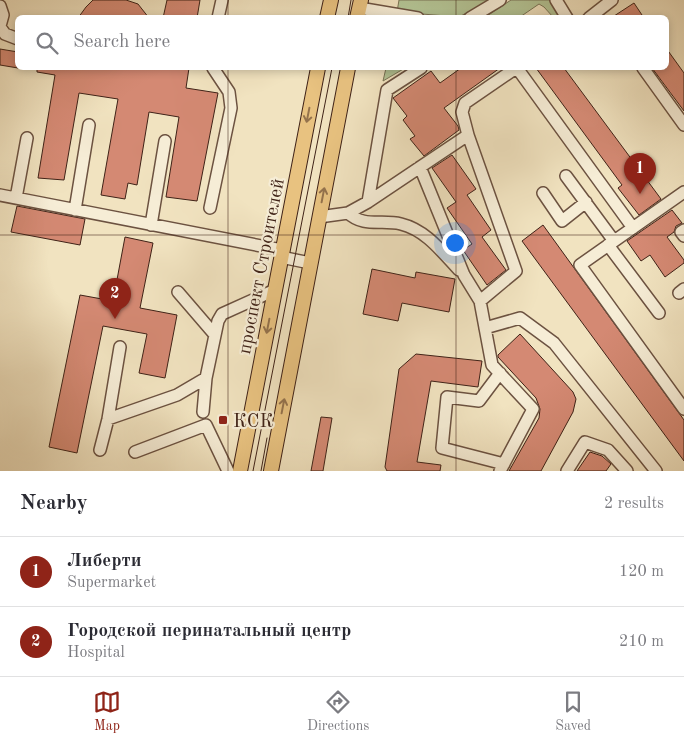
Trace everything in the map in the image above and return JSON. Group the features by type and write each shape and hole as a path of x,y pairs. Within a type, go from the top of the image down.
{"main road":[{"path":"328,15 331,0"},
{"name":"проспект Строителей","path":"240,471 318,70"},
{"path":"271,471 348,70"}],"street":[{"path":"219,15 222,0"},
{"path":"475,15 500,0"},
{"path":"556,0 565,15"},
{"path":"604,13 612,0"},
{"path":"0,6 3,15 0,27 5,34 15,38"},
{"path":"359,9 398,15"},
{"path":"210,208 231,108 229,92 214,70"},
{"path":"368,202 387,90 418,70"},
{"path":"480,301 516,271 462,112 465,103 513,70"},
{"path":"517,70 633,228"},
{"path":"644,70 684,125"},
{"path":"76,210 89,126"},
{"path":"319,217 348,213 368,202 468,134"},
{"path":"16,198 27,138"},
{"path":"152,225 165,141"},
{"path":"420,167 464,275 480,301 492,364 533,409 502,468 442,448 447,397 479,401 500,373"},
{"path":"566,176 586,202 611,243 659,313"},
{"path":"684,192 580,265 684,409"},
{"path":"543,193 562,221 586,202"},
{"path":"0,195 152,225 282,254 310,263"},
{"path":"348,213 357,220 400,223 419,231 432,241 464,275"},
{"path":"684,230 681,232 684,236"},
{"path":"203,412 206,378 218,321 222,314 275,290"},
{"path":"178,292 215,335"},
{"path":"485,328 520,318 554,343 656,471"},
{"path":"100,450 108,419 120,347"},
{"path":"108,419 177,395 206,378"},
{"path":"134,452 206,425 228,471"},
{"path":"567,471 585,442 608,450 627,471"}],"green space":[{"path":"399,0 490,0 463,15 397,12"},
{"path":"511,0 552,0 563,15 551,15 539,4 523,15 488,15"},
{"path":"386,70 402,70 383,81"}],"building":[{"path":"93,0 126,0 138,4 147,15 80,15"},
{"path":"167,0 200,0 198,15 164,15"},
{"path":"634,3 642,15 616,15"},
{"path":"0,49 15,52 15,68 0,65"},
{"path":"669,52 684,73 684,111 653,70 669,70"},
{"path":"37,70 189,70 186,88 218,93 197,201 166,197 179,117 149,112 137,185 128,183 125,199 101,195 118,99 79,93 64,180 38,178 55,75 37,72"},
{"path":"458,70 497,70 444,108 459,130 424,156 410,139 415,136 403,120 407,116 393,98 431,71 440,83"},
{"path":"537,70 565,70 661,199 639,215 618,188 622,185"},
{"path":"452,155 476,189 467,195 491,230 482,237 506,270 487,285 463,250 472,244 447,208 456,202 432,168"},
{"path":"17,206 85,219 80,245 11,232"},
{"path":"672,210 682,223 676,226 674,232 667,237 684,260 684,263 665,277 650,255 641,261 627,241"},
{"path":"543,225 684,420 684,461 522,241"},
{"path":"125,237 153,243 140,308 177,315 165,378 139,373 147,334 103,326 77,453 49,447 80,295 113,301"},
{"path":"372,269 415,278 416,272 455,279 449,312 402,303 398,321 363,314"},
{"path":"520,334 573,392 576,399 573,412 541,471 509,471 539,418 540,409 536,398 498,357"},
{"path":"416,354 482,361 478,387 431,381 417,462 441,465 440,471 387,471 385,467 399,369"},
{"path":"321,417 332,418 323,471 311,471"},
{"path":"590,452 602,456 611,464 606,471 577,471"}],"tram line":[{"path":"348,15 351,0"},
{"path":"253,471 332,70"},
{"path":"261,471 267,438"}],"place":[{"name":"Либерти","path":"640,194"},
{"name":"Городской перинатальный центр","path":"115,319"},
{"name":"КСК","path":"223,420"}]}
